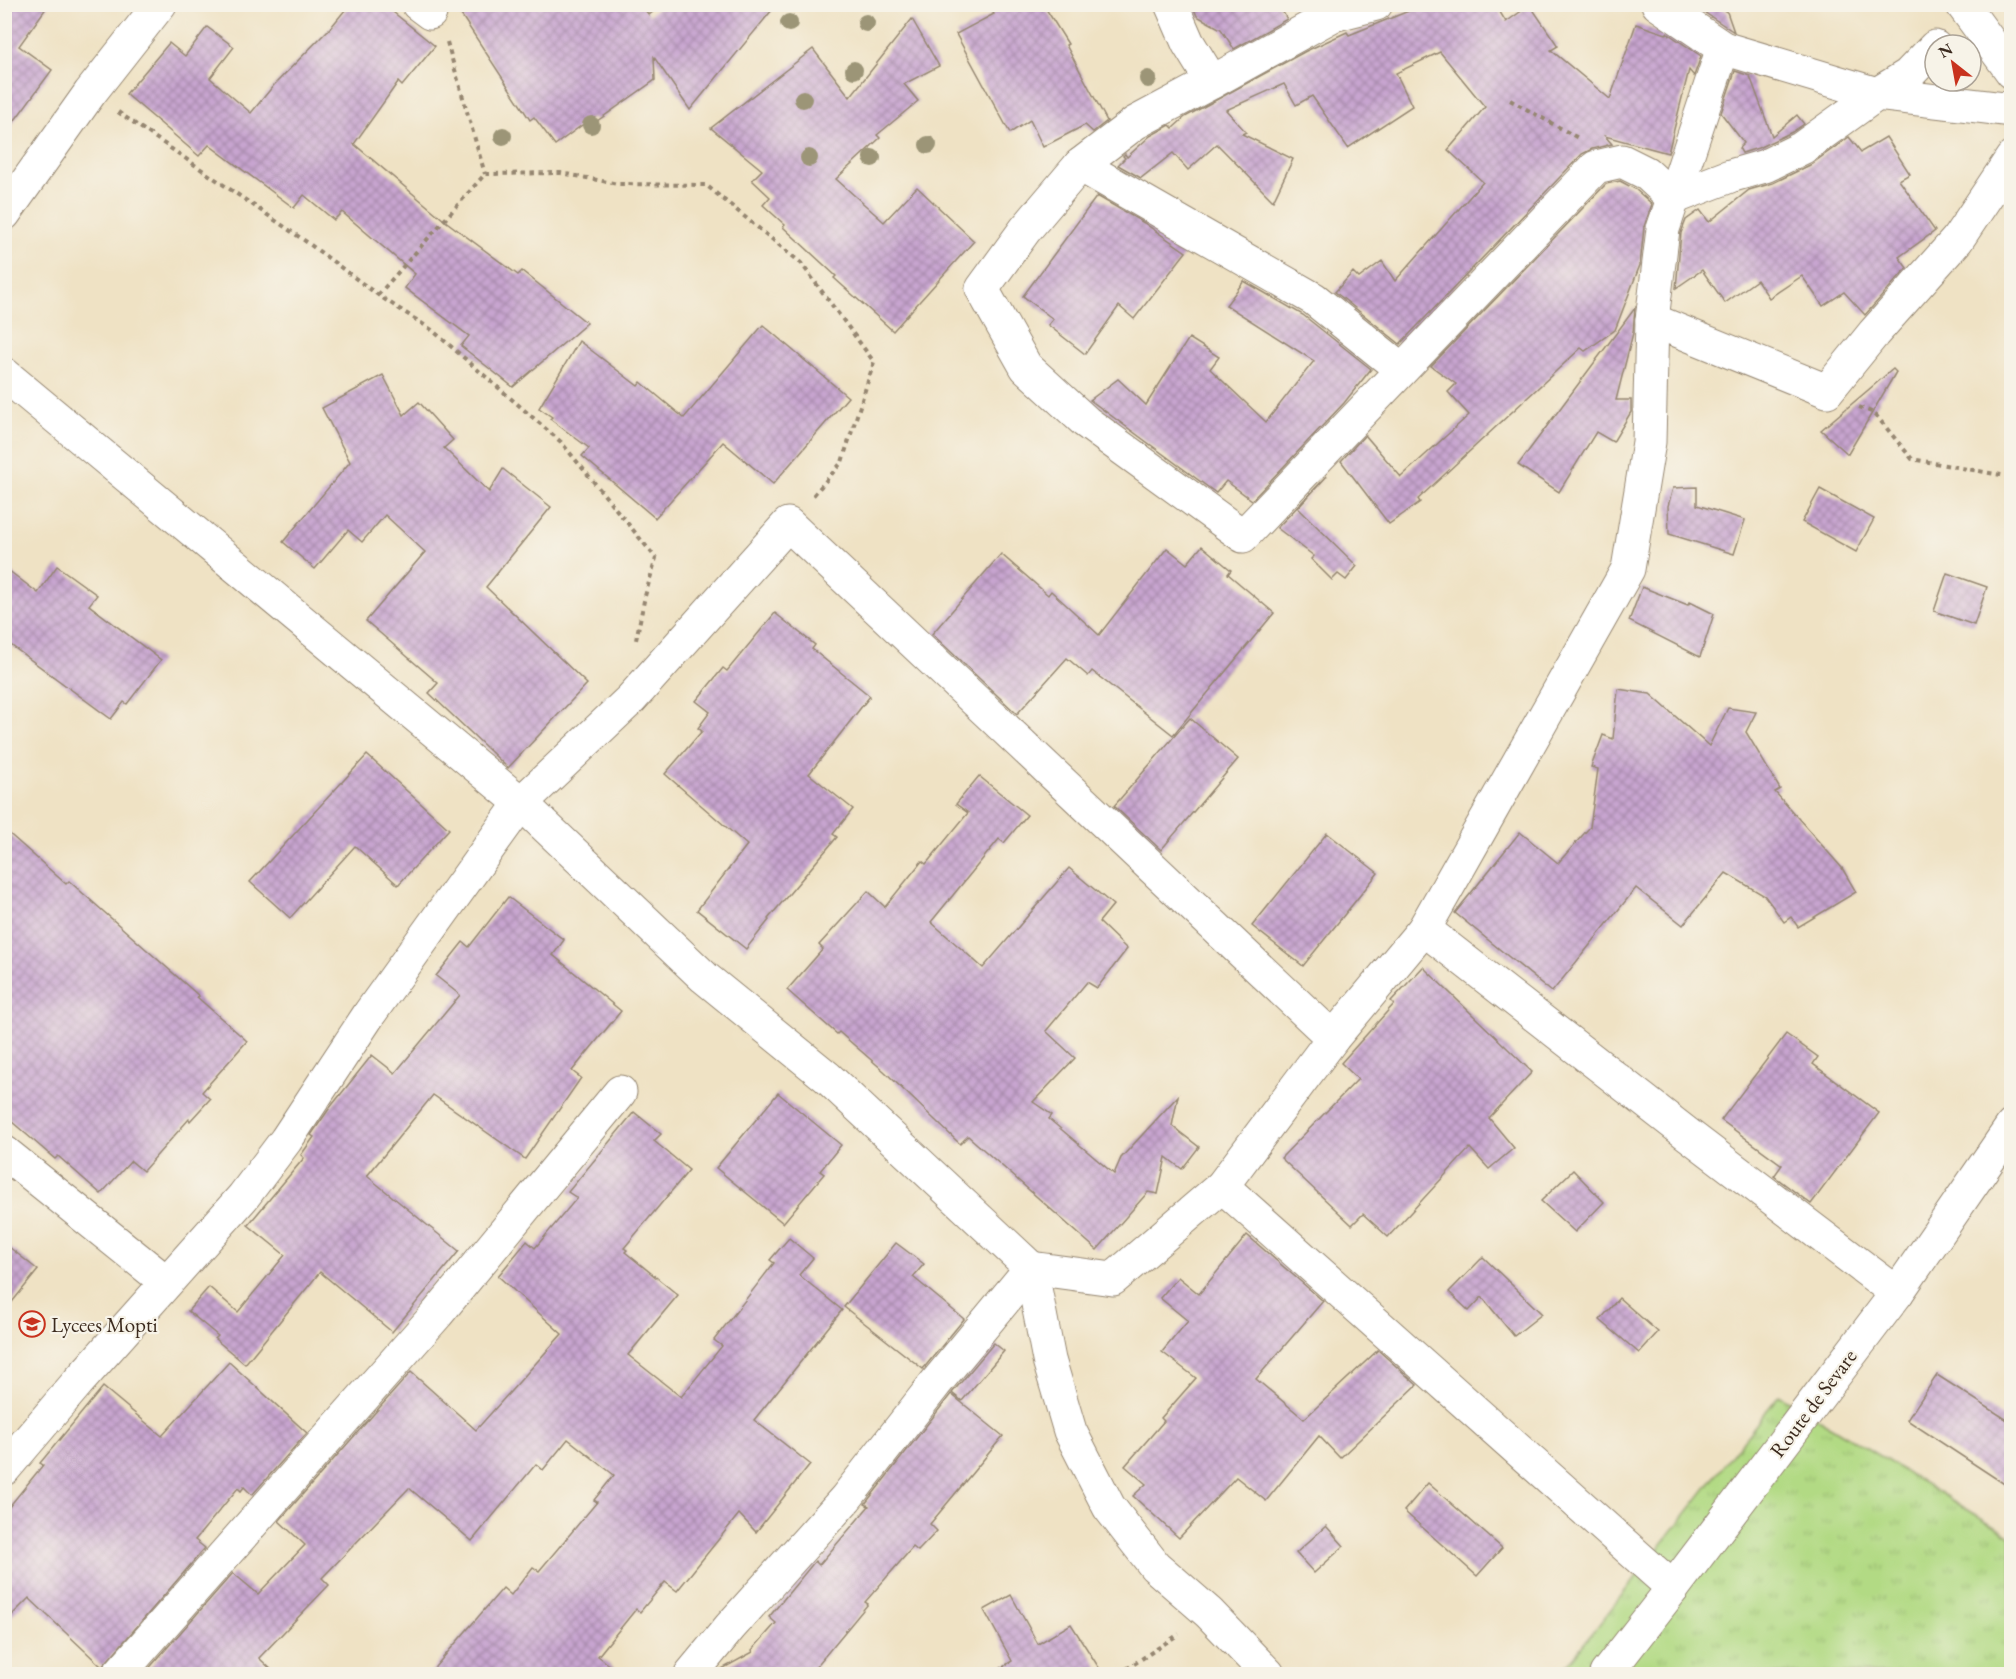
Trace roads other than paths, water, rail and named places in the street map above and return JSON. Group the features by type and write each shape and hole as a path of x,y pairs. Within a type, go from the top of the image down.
{"street":[{"path":"4,214 90,93 160,4"},
{"path":"1171,4 1188,43 1212,82"},
{"path":"1376,4 1333,15 1135,123 1080,165 1025,230 982,289 1026,367 1086,422 1243,536 1596,167 1622,161 1647,173 1673,198"},
{"path":"1658,4 1723,48 1876,94 2012,110"},
{"path":"1947,33 1954,4"},
{"path":"1962,4 2012,72"},
{"path":"4,374 521,803 704,977 827,1077 1031,1268 1113,1279 1222,1186 1333,1038 1424,929 1628,569 1648,442 1652,320 1663,229 1723,48"},
{"path":"1673,198 1730,176 1765,166 1802,148 1876,94 1908,75 1923,59"},
{"path":"1652,320 1827,392 1874,333 1957,240 2012,158"},
{"path":"1080,165 1314,299 1401,369"},
{"path":"4,1469 165,1282 243,1197 286,1140 370,1013 521,803 631,699 788,525 1333,1038"},
{"path":"1424,929 1686,1133 1897,1293"},
{"path":"119,1674 437,1314 620,1092"},
{"name":"Route de Sevare","path":"1606,1674 1897,1293 2012,1126"},
{"path":"4,1152 165,1282"},
{"path":"1222,1186 1673,1588"},
{"path":"1031,1268 1049,1360 1070,1431 1109,1507 1155,1566 1209,1613 1268,1674"},
{"path":"691,1674 846,1498 935,1384 1031,1268"}],"place":[{"name":"Lycees Mopti","path":"32,1324"}]}
